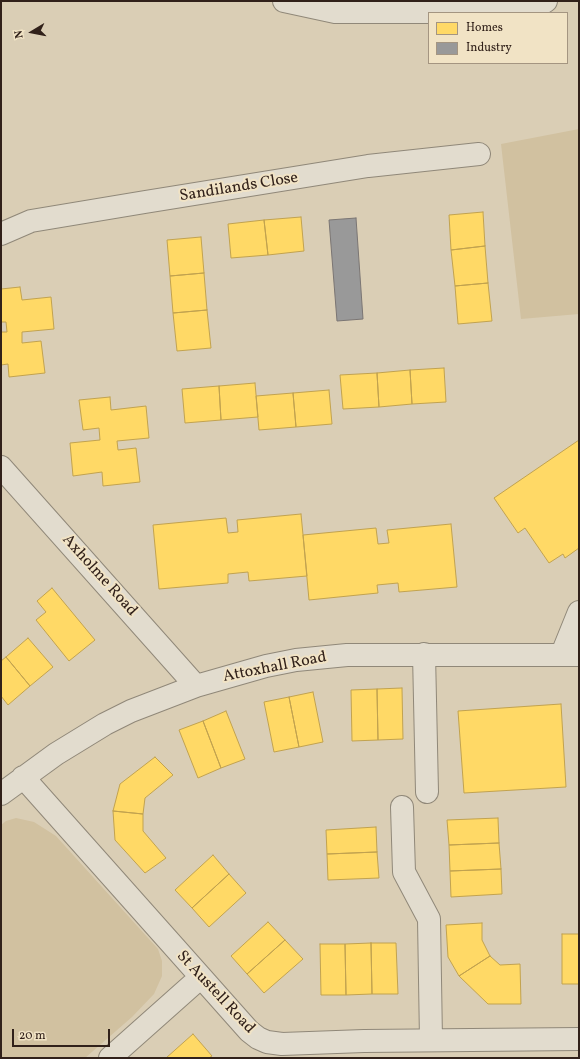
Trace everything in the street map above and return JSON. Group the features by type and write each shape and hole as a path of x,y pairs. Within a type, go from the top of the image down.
{"street":[{"path":"284,1 335,12 512,12 532,10 546,1"},
{"name":"Sandilands Close","path":"1,234 31,221 368,166 479,154"},
{"name":"Axholme Road","path":"1,467 196,686"},
{"path":"571,655 579,612"},
{"name":"Attoxhall Road","path":"1,794 85,735 105,724 131,711 196,686 241,672 296,660 347,654 571,655"},
{"path":"424,654 427,792"},
{"name":"St Austell Road","path":"24,777 200,977 249,1031 258,1038 267,1042 320,1050 431,1040 579,1039"},
{"path":"402,807 404,872 429,919 431,1040"},
{"path":"110,1058 200,977"}],"shaded area":[{"path":"579,129 579,314 521,319 501,144"},
{"path":"16,818 34,822 56,836 158,949 162,961 162,976 154,994 132,1017 85,1058 1,1058 1,825 6,821"}],"building: Homes":[{"path":"483,212 485,246 451,250 449,215"},
{"path":"301,217 304,251 268,255 264,220"},
{"path":"264,220 268,255 231,258 228,224"},
{"path":"201,237 204,273 170,276 167,240"},
{"path":"485,246 488,283 455,286 451,250"},
{"path":"204,273 207,310 173,313 170,276"},
{"path":"488,283 492,321 458,324 455,286"},
{"path":"20,287 22,300 51,297 54,329 22,332 22,343 41,341 45,373 9,377 8,364 1,365 1,332 7,332 6,322 1,322 1,289"},
{"path":"207,310 211,348 177,351 173,313"},
{"path":"444,368 446,402 412,404 410,370"},
{"path":"410,370 412,404 379,407 377,373"},
{"path":"377,373 379,407 343,409 340,375"},
{"path":"255,383 258,417 221,420 219,386"},
{"path":"219,386 221,420 185,423 182,389"},
{"path":"329,390 332,424 296,427 293,393"},
{"path":"293,393 296,427 259,430 256,396"},
{"path":"110,397 111,410 146,406 149,438 117,441 118,450 136,448 140,482 103,486 102,472 73,476 70,443 100,440 99,428 83,430 79,400"},
{"path":"579,440 579,548 565,558 563,554 549,563 525,528 518,533 494,498"},
{"path":"301,514 307,576 249,581 248,572 228,574 228,583 159,589 153,525 226,518 228,533 238,532 237,520"},
{"path":"451,524 457,587 399,592 398,583 377,585 378,593 309,600 303,535 376,528 378,544 389,543 387,530"},
{"path":"52,588 95,640 69,661 36,620 46,612 37,601"},
{"path":"28,638 53,667 30,686 6,657"},
{"path":"6,657 30,686 8,705 1,696 1,661"},
{"path":"402,688 403,739 378,740 377,689"},
{"path":"377,689 378,740 352,741 351,690"},
{"path":"313,692 323,742 299,747 289,697"},
{"path":"289,697 299,747 274,752 264,702"},
{"path":"561,704 566,787 464,793 458,711"},
{"path":"226,711 245,759 221,768 203,721"},
{"path":"203,721 221,768 198,778 179,730"},
{"path":"155,757 173,775 145,798 143,814 113,811 120,784"},
{"path":"113,811 143,814 143,831 166,858 145,873 115,840"},
{"path":"498,818 499,843 449,845 447,820"},
{"path":"376,827 377,852 327,854 326,830"},
{"path":"499,843 501,869 450,871 449,845"},
{"path":"377,852 379,878 328,880 327,854"},
{"path":"213,855 229,874 192,908 175,890"},
{"path":"501,869 502,894 451,897 450,871"},
{"path":"229,874 246,893 209,927 192,908"},
{"path":"268,922 285,940 247,974 231,956"},
{"path":"482,923 482,940 490,956 459,976 448,957 446,925"},
{"path":"562,934 579,934 579,984 562,984"},
{"path":"285,940 303,959 264,993 247,974"},
{"path":"371,943 372,994 346,995 345,944"},
{"path":"371,943 396,943 398,994 372,994"},
{"path":"320,944 345,944 346,995 321,995"},
{"path":"490,956 500,965 520,964 521,1004 488,1004 459,976"},
{"path":"193,1034 212,1056 209,1058 166,1058"}],"building: Industry":[{"path":"356,218 363,319 337,321 329,220"}]}
